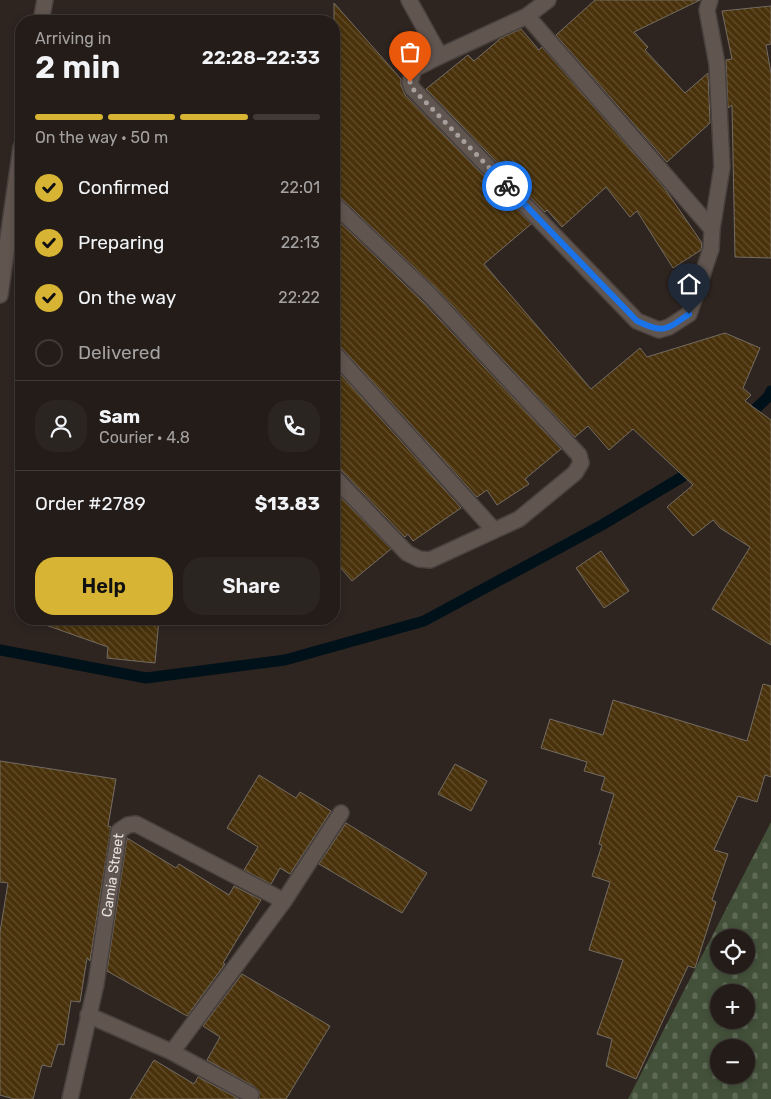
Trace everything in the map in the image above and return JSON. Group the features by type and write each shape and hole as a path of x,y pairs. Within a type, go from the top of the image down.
{"street":[{"path":"42,15 45,0"},
{"path":"409,0 440,56"},
{"path":"548,0 527,16 414,69 410,82 412,88 637,321 659,330 669,327 689,314 711,249 712,229 722,167 717,64 707,10 710,0"},
{"path":"527,16 712,229"},
{"path":"0,295 15,189"},
{"path":"340,210 430,295 579,455 581,463 575,473 519,519 430,560 420,559 407,553 340,483"},
{"path":"340,360 494,530"},
{"path":"172,1052 284,901 341,813"},
{"name":"Camia Street","path":"70,1099 96,984 119,832 128,825 136,824 284,901"},
{"path":"88,1015 172,1052 251,1095"}],"green space":[{"path":"771,822 771,1099 628,1099 710,940 710,974 755,974 755,929 716,929"}],"building":[{"path":"595,0 700,0 634,32 648,47 645,50 685,93 708,73 710,123 667,162 556,35"},
{"path":"334,3 401,79 405,95 531,224 484,264 591,389 640,348 647,357 725,333 760,348 743,388 751,395 745,401 771,420 771,645 712,609 750,547 720,528 713,520 693,536 667,507 693,485 633,429 609,450 588,426 575,437 437,289 340,197 340,15 334,15"},
{"path":"771,6 771,44 766,45 771,73 771,258 735,257 732,105 728,108 726,60 732,59 722,11"},
{"path":"521,29 539,50 542,47 665,189 702,243 701,250 673,268 637,211 630,217 606,187 562,227 547,210 545,212 426,89 468,55 474,61 501,38"},
{"path":"340,223 423,302 561,449 525,479 529,484 497,505 487,490 477,497 341,347"},
{"path":"340,374 461,508 413,541 408,534 405,537 341,470"},
{"path":"340,496 391,549 352,581 340,567"},
{"path":"601,551 629,591 604,608 576,568"},
{"path":"46,625 158,625 155,663 107,658 108,647"},
{"path":"763,684 771,686 771,777 765,775 757,802 738,796 714,850 728,854 712,900 716,902 695,968 688,966 636,1079 606,1066 612,1039 597,1034 623,960 589,950 610,882 592,876 602,845 599,844 614,794 601,790 605,777 584,771 587,762 541,748 550,719 603,735 613,700 747,741"},
{"path":"0,761 116,779 108,826 111,827 90,961 87,958 80,1002 71,1001 64,1045 58,1044 51,1067 42,1065 33,1099 14,1099 0,1095 0,932 8,883 0,882"},
{"path":"455,764 487,781 471,811 438,794"},
{"path":"259,775 296,798 300,792 331,811 290,874 280,868 271,884 244,870 258,847 227,828"},
{"path":"346,823 427,873 402,913 319,864"},
{"path":"127,838 176,868 179,864 229,895 234,886 261,900 223,963 225,964 187,1016 107,971"},
{"path":"242,974 330,1026 286,1099 259,1099 259,1091 255,1087 207,1060 220,1037 203,1026"},
{"path":"154,1060 194,1084 198,1077 239,1099 130,1099"}],"waterway":[{"path":"745,419 768,397 771,391"},
{"path":"0,650 146,678 285,660 424,621 602,525 682,477 694,465"}],"way so far":[{"path":"410,82 412,88 507,186"}],"route":[{"path":"507,186 637,321 659,330 669,327 689,314"}]}
